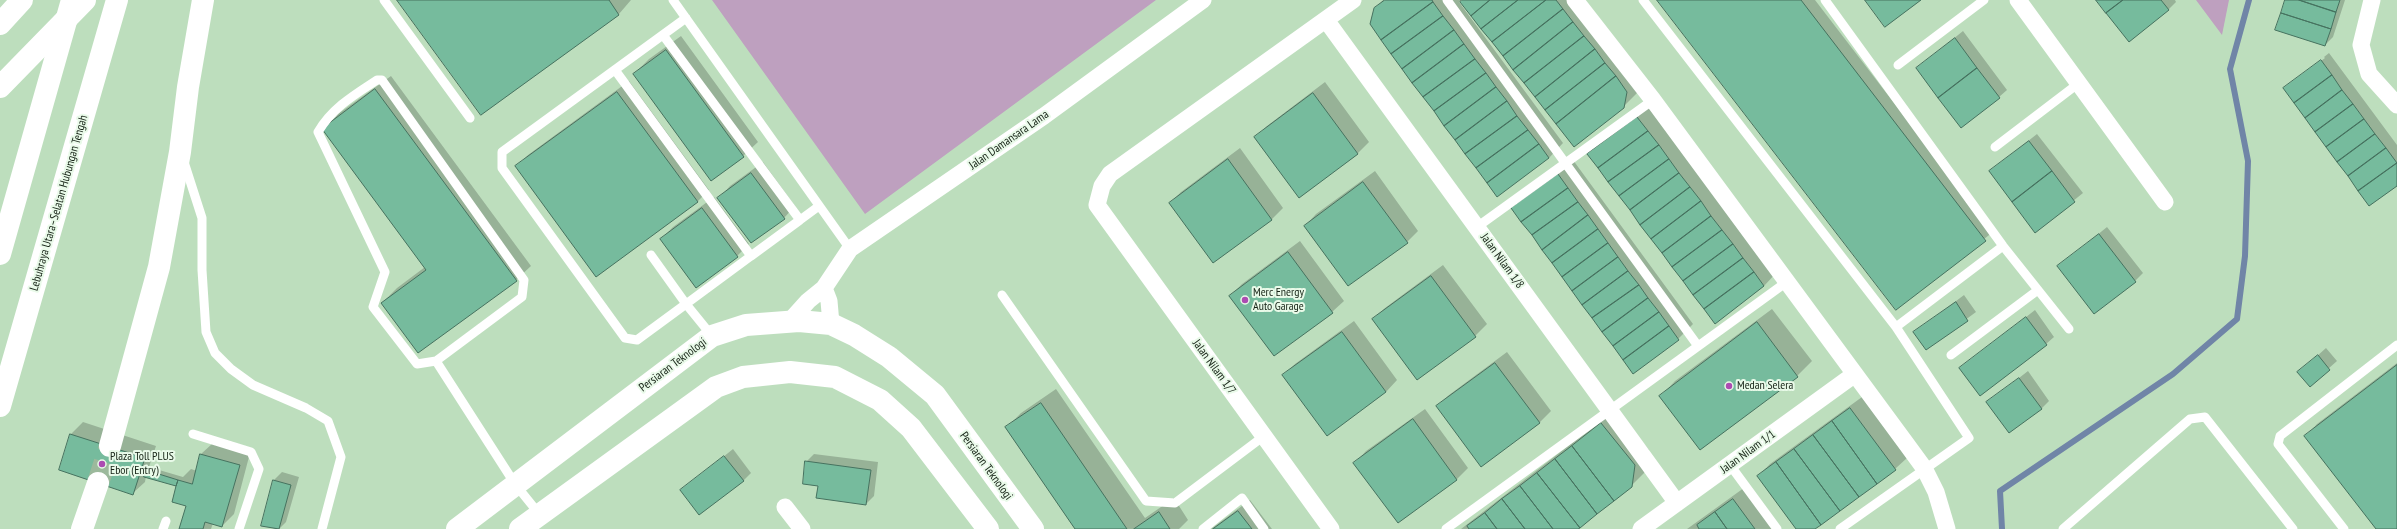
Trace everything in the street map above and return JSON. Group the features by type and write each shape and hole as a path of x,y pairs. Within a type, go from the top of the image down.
{"main road":[{"path":"0,24 22,0"},
{"path":"0,254 72,0"},
{"path":"0,87 85,0"},
{"name":"Lebuhraya Utara–Selatan Hubungan Tengah","path":"0,406 117,0"},
{"path":"110,446 159,267 180,152 188,87 203,0"},
{"name":"Persiaran Teknologi","path":"457,529 712,336 746,325 790,321 831,324 854,335 889,357 935,395 1033,529"},
{"path":"520,529 716,387 743,377 790,372 835,378 880,400 911,428 988,529"},
{"path":"82,529 98,483"}],"street":[{"path":"0,20 10,0"},
{"name":"Jalan Damansara Lama","path":"790,321 808,301 824,288 850,249 1044,116 1203,0"},
{"path":"1326,20 1353,0"},
{"path":"1575,0 1653,100 1788,281 1924,468 1936,492 1947,529"},
{"path":"2372,0 2361,45 2369,74 2397,105"},
{"path":"2020,1 2165,202"},
{"name":"Jalan Nilam 1/7","path":"1326,20 1110,174 1102,186 1097,205 1332,529"},
{"name":"Jalan Nilam 1/8","path":"1326,20 1677,503"},
{"path":"824,288 829,301 831,324"},
{"name":"Jalan Nilam 1/1","path":"1641,529 1855,374"},
{"path":"785,507 802,529"}],"lane":[{"path":"384,0 470,118"},
{"path":"673,0 850,249"},
{"path":"1447,0 1698,346"},
{"path":"1643,0 1896,327 1969,438 1924,468 1840,529"},
{"path":"1825,0 2002,246 2069,329"},
{"path":"1898,65 1984,0"},
{"path":"686,18 502,152 502,168 626,338 637,340 819,206"},
{"path":"664,35 800,220"},
{"path":"615,70 751,256"},
{"path":"377,80 382,80 524,280 522,297 436,361 416,364 373,307 385,272 318,132 324,122 345,100 377,80"},
{"path":"1995,147 2079,83"},
{"path":"1477,227 1653,100"},
{"path":"180,152 202,218 202,270 206,332 215,353 231,370 253,385 306,408 328,421 341,457 322,529"},
{"path":"1896,327 2002,246"},
{"path":"651,255 686,304 712,336"},
{"path":"1446,529 1788,281"},
{"path":"1951,355 2038,290"},
{"path":"1002,294 1146,501 1175,503 1264,436"},
{"path":"2344,529 2278,444 2280,436 2397,345"},
{"path":"436,361 515,484 540,515"},
{"path":"2063,529 2190,419 2205,417 2293,529"},
{"path":"193,434 251,452 259,469 239,529"},
{"path":"1730,465 1777,529"},
{"path":"1203,529 1242,498 1264,529"}],"shaded area":[{"path":"712,0 1156,0 865,214"},
{"path":"2196,0 2229,0 2222,35"}],"building":[{"path":"397,0 609,0 619,15 481,115"},
{"path":"1385,0 1432,0 1433,2 1381,40 1370,24 1374,8"},
{"path":"1462,0 1490,0 1471,16 1460,2"},
{"path":"1490,0 1518,0 1481,29 1471,16"},
{"path":"1518,0 1546,0 1492,42 1481,29"},
{"path":"1546,0 1556,0 1563,9 1503,56 1492,42"},
{"path":"1657,0 1801,0 1986,241 1896,310"},
{"path":"1865,0 1921,0 1885,27"},
{"path":"2096,0 2123,0 2106,13"},
{"path":"2123,0 2161,0 2169,10 2129,42 2106,13"},
{"path":"2285,0 2299,0 2336,12 2331,29 2281,13"},
{"path":"2299,0 2340,0 2336,12"},
{"path":"1433,2 1443,16 1391,54 1381,40"},
{"path":"1563,9 1573,22 1513,70 1503,56"},
{"path":"2281,13 2331,29 2325,46 2275,30"},
{"path":"1443,16 1454,30 1402,69 1391,54"},
{"path":"1573,22 1584,36 1524,83 1513,70"},
{"path":"1454,30 1464,44 1412,83 1402,69"},
{"path":"1584,36 1595,49 1535,97 1524,83"},
{"path":"1955,38 1977,68 1938,98 1916,68"},
{"path":"1464,44 1475,59 1423,97 1412,83"},
{"path":"1595,49 1605,63 1545,110 1535,97"},
{"path":"666,50 744,157 711,181 633,74"},
{"path":"1475,59 1486,73 1434,111 1423,97"},
{"path":"2321,60 2332,75 2294,103 2283,88"},
{"path":"1605,63 1616,76 1556,124 1545,110"},
{"path":"1977,68 2000,98 1961,128 1938,98"},
{"path":"1486,73 1496,87 1444,126 1434,111"},
{"path":"2332,75 2342,90 2305,118 2294,103"},
{"path":"1616,76 1627,92 1624,108 1574,147 1556,124"},
{"path":"1496,87 1507,101 1455,140 1444,126"},
{"path":"375,89 517,281 418,353 381,303 426,270 322,129"},
{"path":"2342,90 2353,104 2315,132 2305,118"},
{"path":"617,92 698,202 596,277 515,166"},
{"path":"1313,93 1358,154 1299,198 1254,137"},
{"path":"1507,101 1517,116 1465,154 1455,140"},
{"path":"2353,104 2364,119 2326,147 2315,132"},
{"path":"1517,116 1528,130 1476,168 1465,154"},
{"path":"1637,117 1648,131 1598,168 1587,154"},
{"path":"2364,119 2375,134 2337,162 2326,147"},
{"path":"1528,130 1539,144 1487,183 1476,168"},
{"path":"1648,131 1659,145 1608,182 1598,168"},
{"path":"2375,134 2386,148 2348,176 2337,162"},
{"path":"2029,141 2052,171 2012,202 1989,171"},
{"path":"1539,144 1549,158 1497,197 1487,183"},
{"path":"1659,145 1669,159 1619,196 1608,182"},
{"path":"2386,148 2397,163 2358,191 2348,176"},
{"path":"1228,159 1272,220 1213,263 1169,203"},
{"path":"1669,159 1679,173 1630,210 1619,196"},
{"path":"2397,163 2397,186 2369,206 2358,191"},
{"path":"2052,171 2075,202 2035,233 2012,202"},
{"path":"751,173 785,219 751,243 717,198"},
{"path":"1679,173 1690,187 1640,225 1630,210"},
{"path":"1558,174 1568,188 1521,222 1511,208"},
{"path":"1363,182 1408,243 1348,286 1304,226"},
{"path":"1690,187 1701,201 1651,239 1640,225"},
{"path":"1568,188 1578,202 1532,235 1521,222"},
{"path":"1701,201 1711,216 1662,253 1651,239"},
{"path":"1578,202 1588,215 1542,250 1532,235"},
{"path":"702,208 738,257 696,288 660,239"},
{"path":"1588,215 1598,229 1552,263 1542,250"},
{"path":"1711,216 1722,230 1672,267 1662,253"},
{"path":"1598,229 1608,243 1562,277 1552,263"},
{"path":"1722,230 1733,244 1683,281 1672,267"},
{"path":"2099,234 2136,282 2094,314 2057,266"},
{"path":"1608,243 1618,257 1572,291 1562,277"},
{"path":"1733,244 1743,258 1693,295 1683,281"},
{"path":"1288,252 1333,313 1274,356 1229,296"},
{"path":"1618,257 1628,271 1582,305 1572,291"},
{"path":"1743,258 1754,272 1704,309 1693,295"},
{"path":"1628,271 1639,285 1592,318 1582,305"},
{"path":"1754,272 1764,286 1715,324 1704,309"},
{"path":"1431,276 1476,337 1417,380 1372,319"},
{"path":"1639,285 1648,298 1602,332 1592,318"},
{"path":"1648,298 1659,312 1613,346 1602,332"},
{"path":"1956,302 1968,321 1926,350 1913,332"},
{"path":"1659,312 1669,326 1623,360 1613,346"},
{"path":"2026,317 2047,345 1980,396 1959,368"},
{"name":"Medan Selera","path":"1757,322 1798,377 1700,450 1659,396"},
{"path":"1669,326 1679,340 1633,374 1623,360"},
{"path":"1342,332 1386,392 1327,436 1282,375"},
{"path":"2318,355 2330,370 2310,387 2297,372"},
{"path":"1495,363 1540,423 1481,467 1436,406"},
{"path":"2397,365 2397,529 2376,529 2304,436"},
{"path":"2019,378 2042,409 2009,433 1986,402"},
{"path":"1041,403 1127,529 1075,529 1005,427"},
{"path":"1850,408 1896,470 1877,484 1832,421"},
{"path":"1413,419 1457,480 1398,523 1353,463"},
{"path":"1832,421 1877,484 1859,497 1813,435"},
{"path":"1601,423 1635,465 1632,487 1614,501 1572,446"},
{"name":"Plaza Toll PLUS Ebor (Entry)","path":"70,434 145,458 133,495 59,470"},
{"path":"1813,435 1859,497 1840,511 1794,449"},
{"path":"1572,446 1614,501 1597,514 1555,459"},
{"path":"1794,449 1840,511 1821,525 1776,462"},
{"path":"200,454 240,465 222,527 205,522 203,529 179,529 186,506 172,502 176,486 178,480 192,484"},
{"path":"724,456 744,481 699,515 680,490"},
{"path":"1555,459 1597,514 1580,528 1537,473"},
{"path":"805,461 871,470 866,505 816,498 818,486 803,484"},
{"path":"1776,462 1821,525 1815,529 1796,529 1757,476"},
{"path":"146,470 178,480 176,486 144,477"},
{"path":"1537,473 1580,528 1553,529 1520,486"},
{"path":"273,480 291,485 279,529 261,526"},
{"path":"1520,486 1553,529 1525,529 1502,499"},
{"path":"1502,499 1525,529 1497,529 1485,513"},
{"path":"1733,499 1755,529 1727,529 1715,512"},
{"path":"1238,511 1252,529 1213,529"},
{"path":"1159,512 1170,529 1134,529"},
{"path":"1715,512 1727,529 1699,529 1697,525"},
{"path":"1485,513 1497,529 1469,529 1467,526"}],"waterway":[{"path":"2002,529 2000,491 2173,374 2237,319 2245,256 2248,161 2230,69 2249,0"}],"tunnel":[{"path":"98,483 110,446"}],"place":[{"name":"Merc Energy Auto Garage","path":"1245,300"},
{"name":"Medan Selera","path":"1729,386"},
{"name":"Plaza Toll PLUS Ebor (Entry)","path":"102,464"}]}
